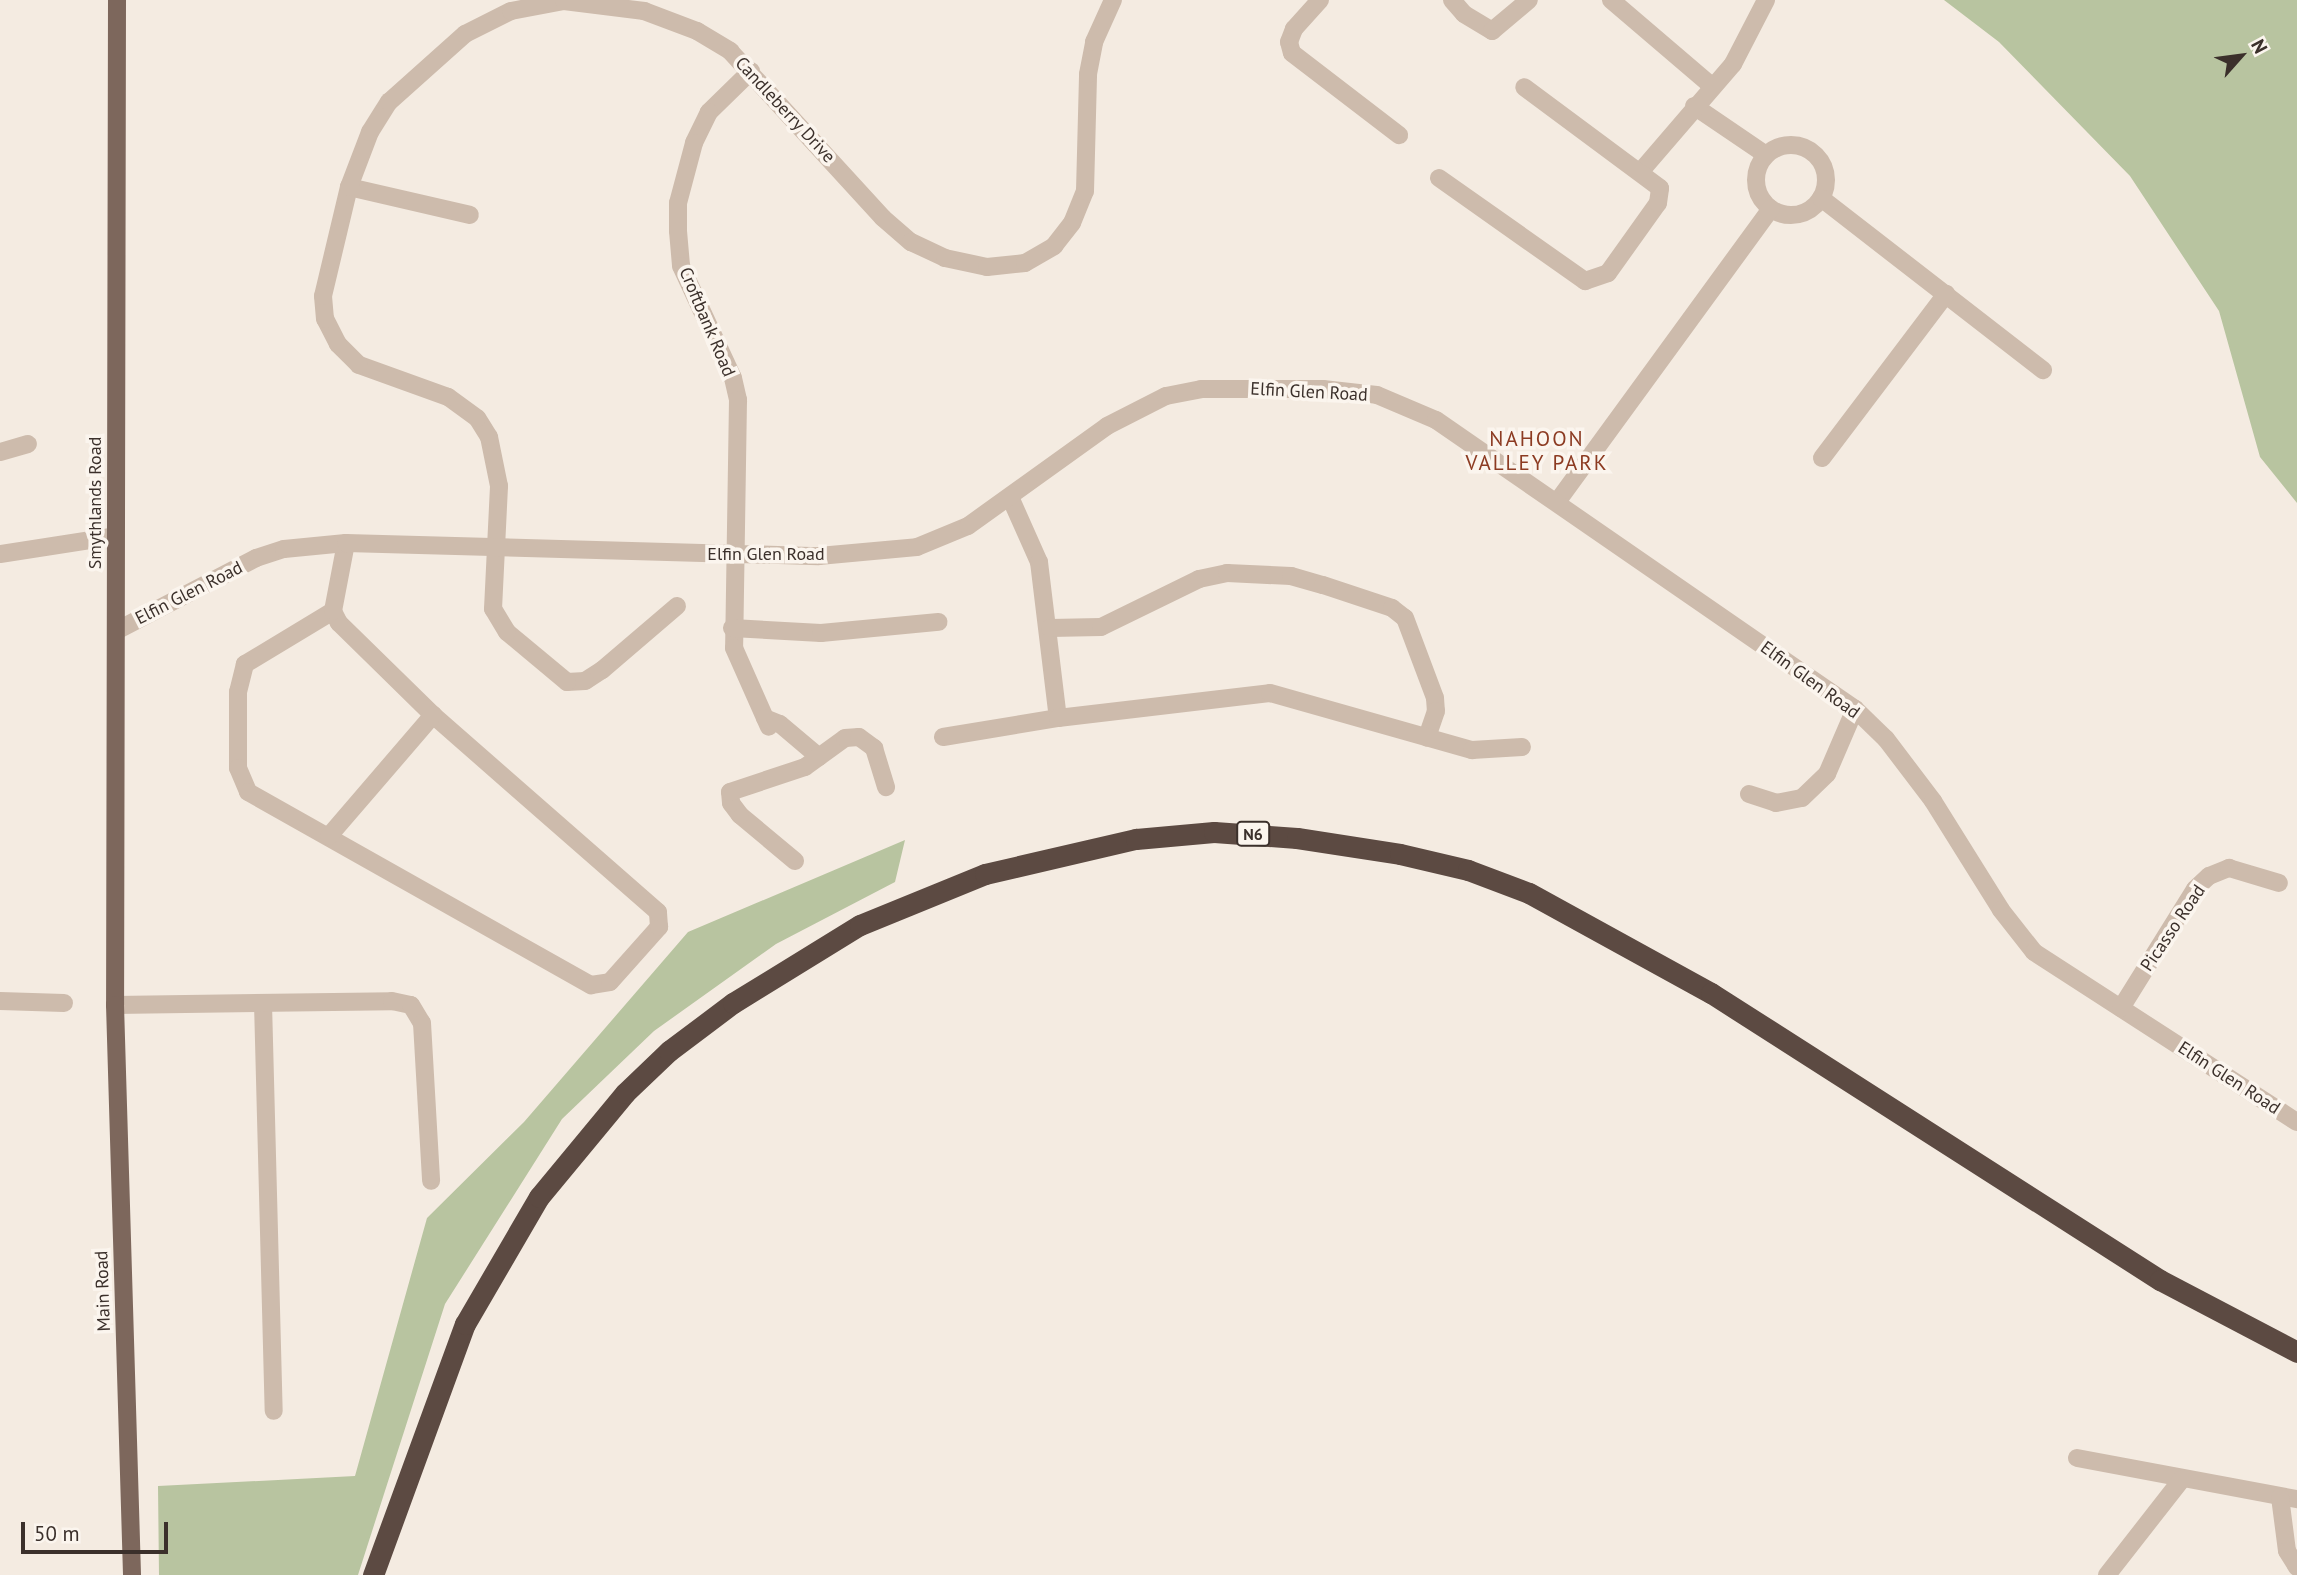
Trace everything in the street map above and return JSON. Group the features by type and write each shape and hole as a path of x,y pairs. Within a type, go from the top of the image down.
{"highway":[{"name":"N6","path":"373,1575 398,1513 426,1423 465,1324 508,1245 573,1152 669,1051 791,963 923,897 985,874 1065,853 1136,839 1214,832 1297,838 1400,854 1468,870 1529,892 1711,993 2160,1280 2297,1352"},
{"name":"N6","path":"387,1575 397,1538 398,1513"}],"main road":[{"name":"Smythlands Road","path":"115,1005 117,0"},
{"name":"Main Road","path":"115,1005 132,1575"}],"street":[{"name":"Candleberry Drive","path":"677,606 602,670 585,681 566,681 496,618 496,460 477,418 448,397 359,365 338,344 325,320 323,296 349,187 370,132 389,102 465,34 511,11 564,1 644,11 697,31 730,51 883,218 911,242 945,258 977,265 1025,263 1054,246 1072,223 1085,191 1088,74 1094,42 1113,0"},
{"path":"1320,0 1294,29 1289,42 1292,53 1399,135"},
{"path":"1452,0 1464,14 1492,31 1530,0"},
{"path":"1611,0 1713,87"},
{"path":"1642,171 1694,106 1733,64 1766,0"},
{"name":"Croftbank Road","path":"751,71 709,112 694,142 678,203 681,265 733,378 738,400 733,555 734,648 767,723 780,724 819,757"},
{"path":"1439,178 1590,282 1608,273 1658,203 1660,188 1642,171 1524,87"},
{"path":"1694,106 1766,155"},
{"path":"1794,144 1813,152 1827,178 1821,198 1814,207 1793,216 1771,209 1756,183 1766,155 1794,144"},
{"path":"349,187 470,215"},
{"path":"1821,198 2043,370"},
{"path":"1557,502 1771,209"},
{"path":"1822,458 1946,294"},
{"name":"Elfin Glen Road","path":"116,631 256,558 284,549 346,543 819,556 917,547 968,526 1107,426 1166,396 1201,389 1323,389 1409,405 1557,502 1855,709 1886,739 1933,801 2015,931 2034,952 2297,1122"},
{"path":"0,452 28,444"},
{"path":"1010,497 1039,562 1050,628 1058,718"},
{"path":"0,554 116,536"},
{"path":"333,611 257,653 246,664 238,692 242,784 256,801 329,836 591,985 610,982 648,943 661,919 652,904 433,715 351,638 333,611 346,543"},
{"path":"1050,628 1101,626 1199,579 1227,573 1291,576 1323,585 1392,608 1405,618 1435,698 1436,711 1427,737"},
{"path":"732,628 821,633 938,622"},
{"path":"943,737 1058,718 1270,693 1472,750 1522,747"},
{"path":"1749,794 1776,803 1802,798 1827,774 1855,709"},
{"path":"329,836 433,715"},
{"path":"795,861 740,815 731,803 730,792 805,767 845,738 859,737 874,748 886,787"},
{"name":"Picasso Road","path":"2121,1008 2195,889 2209,876 2229,868 2279,883"},
{"path":"0,1002 64,1003"},
{"path":"263,1003 274,1411"},
{"path":"115,1005 411,1005 422,1023 431,1181"},
{"path":"2077,1458 2289,1498 2287,1551 2297,1567"},
{"path":"2107,1575 2182,1479"}],"green space":[{"path":"1944,0 2297,0 2297,503 2260,457 2219,311 2130,176 1999,42"},
{"path":"905,840 895,882 776,944 654,1031 562,1119 445,1304 358,1575 159,1575 158,1486 355,1476 427,1218 524,1122 688,932"}],"district":[{"name":"NAHOON VALLEY PARK","path":"1537,451"}]}
